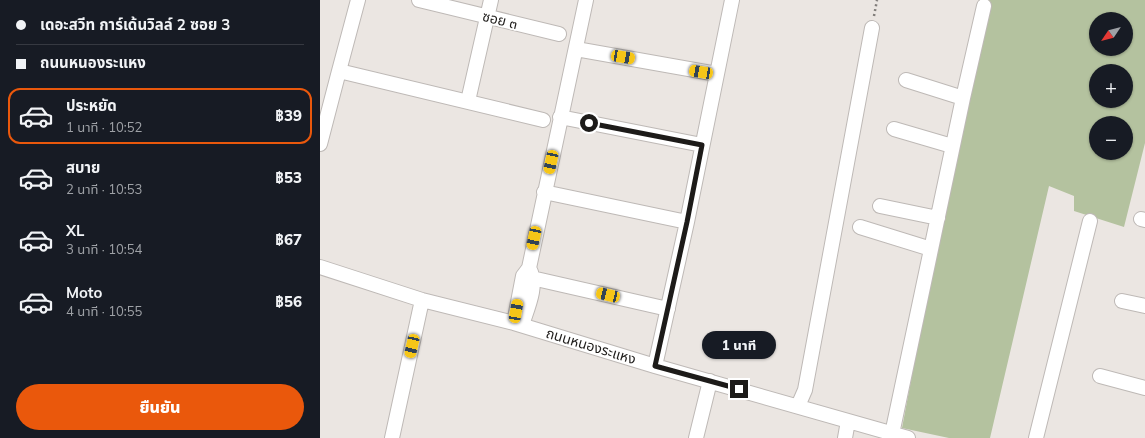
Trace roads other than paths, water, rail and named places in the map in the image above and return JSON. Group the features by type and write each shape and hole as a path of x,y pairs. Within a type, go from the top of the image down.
{"street":[{"path":"320,144 358,0"},
{"name":"ซอย ๓","path":"419,0 559,34"},
{"path":"468,101 491,0"},
{"path":"518,324 544,192 586,0"},
{"path":"655,366 687,222 732,0"},
{"path":"892,434 952,146 984,6"},
{"path":"798,406 805,390 872,28"},
{"path":"576,49 717,74"},
{"path":"339,71 543,120"},
{"path":"906,80 963,98"},
{"path":"560,117 702,145"},
{"path":"894,129 952,146"},
{"path":"544,192 687,222"},
{"path":"880,206 938,218"},
{"path":"1036,438 1090,220"},
{"path":"860,227 931,249"},
{"name":"ถนนหนองระแหง","path":"320,267 422,300 518,324 655,366 908,438"},
{"path":"528,274 668,309"},
{"path":"392,438 422,300"},
{"path":"1122,301 1145,306"},
{"path":"1100,376 1145,388"},
{"path":"696,438 710,381"},
{"path":"845,438 848,421"}]}
